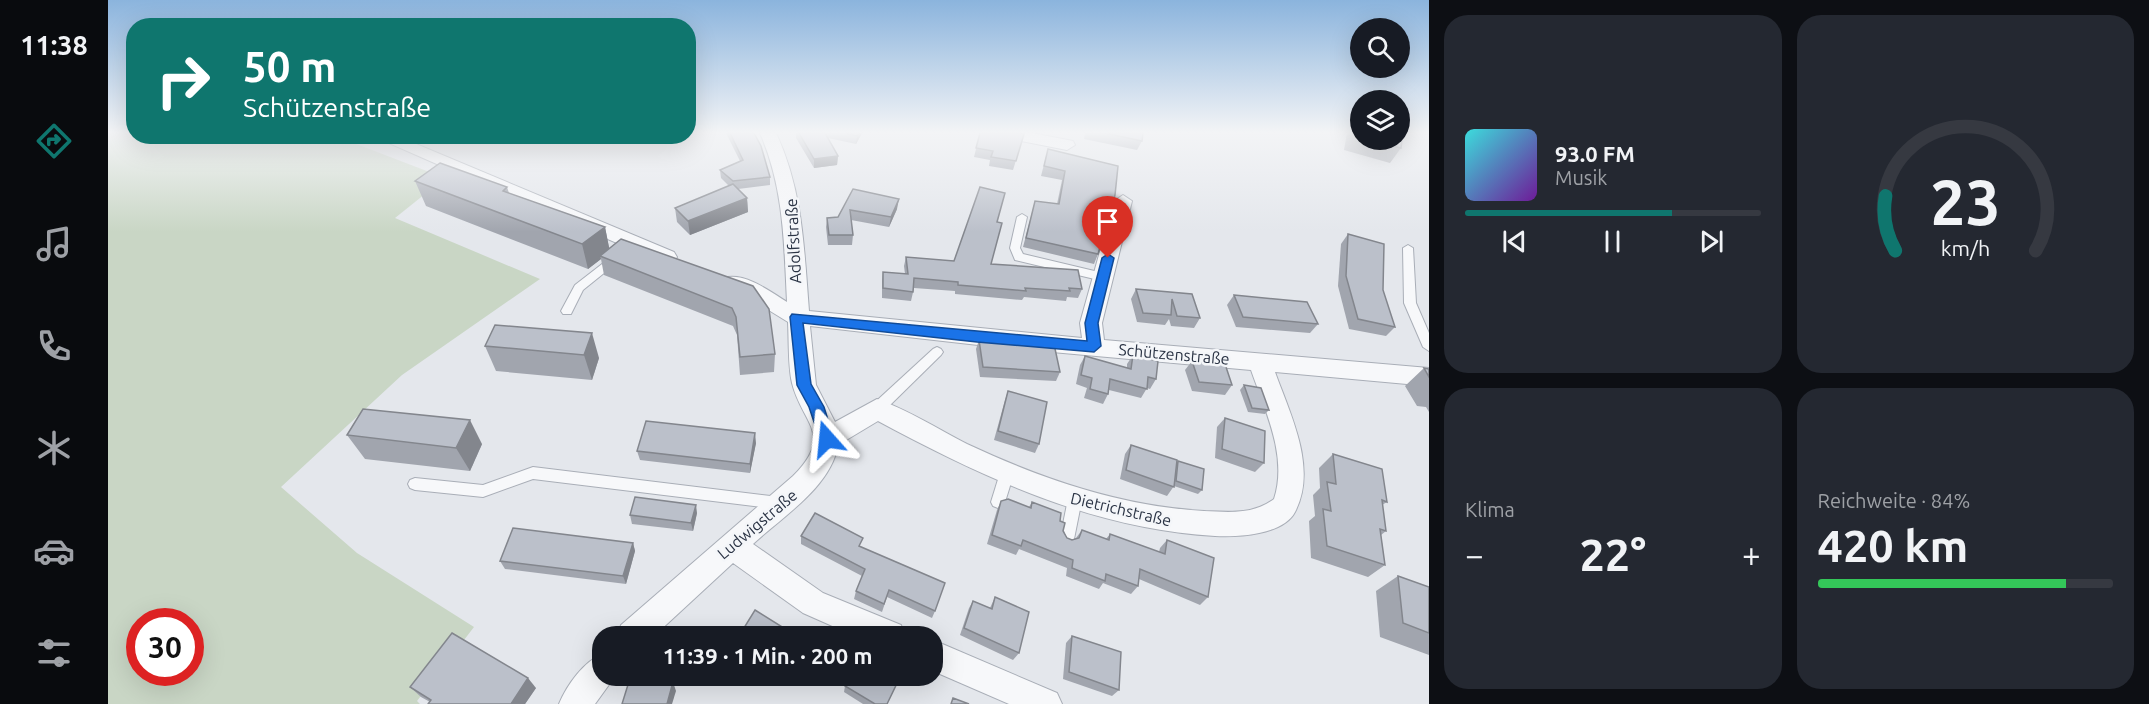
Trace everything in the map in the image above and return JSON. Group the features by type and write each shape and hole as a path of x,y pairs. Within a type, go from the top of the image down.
{"street":[{"path":"451,166 683,263"},
{"name":"Adolfstraße","path":"782,166 793,206 796,317"},
{"path":"1094,346 1091,323 1123,201"},
{"name":"Schützenstraße","path":"715,276 753,291 796,317 984,338 1429,377"},
{"path":"796,317 804,385 816,407 827,439 877,409"},
{"name":"Dietrichstraße","path":"877,409 938,441 1050,492 1159,521 1258,524 1284,507 1294,477 1285,436 1258,361"},
{"name":"Ludwigstraße","path":"643,626 778,503 804,485 819,463 827,439"},
{"path":"731,545 813,603 867,626"},
{"path":"943,659 1046,704"},
{"path":"575,704 592,683"}],"lane":[{"path":"1022,217 1015,248 1019,257 1103,277"},
{"path":"567,311 579,288 630,242"},
{"path":"1408,248 1410,303 1429,347"},
{"path":"877,409 937,352"},
{"path":"415,484 483,491 533,473 778,503"},
{"path":"998,502 1007,473"},
{"path":"1067,539 1075,499"}],"green space":[{"path":"108,166 413,166 445,178 395,218 540,279 402,375 281,487 357,553 474,627 417,701 420,704 108,704"}],"building":[{"path":"436,166 448,166 507,187 503,191 605,227 582,244 415,181"},
{"path":"730,166 767,166 770,177 733,181 720,170"},
{"path":"1044,166 1118,166 1115,195 1098,254 1026,238 1035,201 1059,204 1065,171"},
{"path":"733,184 747,198 688,221 675,208"},
{"path":"980,187 1005,193 997,222 1002,223 991,264 1078,270 1082,289 1069,288 1070,291 1025,288 1026,291 958,285 958,282 914,278 913,292 883,288 883,272 908,274 906,257 954,261"},
{"path":"853,189 899,199 891,217 850,210 853,235 829,235 827,218 838,217"},
{"path":"1348,234 1384,244 1383,290 1395,327 1358,319 1346,276"},
{"path":"621,239 753,286 769,309 775,354 740,357 736,317 732,308 600,256"},
{"path":"1136,289 1192,294 1200,318 1177,316 1172,299 1171,315 1143,313"},
{"path":"1234,295 1307,302 1318,324 1243,317"},
{"path":"495,325 592,333 584,355 485,346"},
{"path":"979,340 1054,344 1060,372 983,367"},
{"path":"1133,355 1158,361 1156,379 1148,377 1147,389 1110,379 1108,394 1090,389 1092,378 1081,375 1085,356 1131,369"},
{"path":"1192,361 1225,364 1232,385 1199,382"},
{"path":"1244,385 1261,388 1269,410 1252,408"},
{"path":"1008,391 1047,402 1039,444 998,431"},
{"path":"363,409 470,420 456,448 347,435"},
{"path":"1225,418 1265,431 1264,463 1222,449"},
{"path":"646,421 755,433 750,464 637,451"},
{"path":"1131,445 1177,460 1174,487 1126,470"},
{"path":"1333,454 1382,469 1387,502 1382,500 1386,531 1380,529 1385,565 1327,546 1323,509 1331,511 1327,482 1336,484"},
{"path":"1178,461 1204,469 1202,490 1176,481"},
{"path":"635,497 696,505 691,523 630,515"},
{"path":"1008,499 1031,508 1032,502 1061,513 1060,521 1065,523 1063,531 1067,538 1072,540 1079,538 1082,530 1109,540 1110,534 1165,554 1167,540 1214,558 1208,597 1140,569 1138,586 1106,574 1105,581 1072,568 1073,560 1023,540 1021,546 992,535 1001,501"},
{"path":"815,513 863,538 859,546 945,583 935,611 889,590 884,604 856,591 865,569 801,536"},
{"path":"513,528 633,543 623,576 500,561"},
{"path":"1398,576 1429,587 1429,633 1403,623"},
{"path":"995,597 1029,612 1019,653 964,628 973,601 992,609"},
{"path":"755,610 781,626 745,626"},
{"path":"452,633 528,678 511,704 428,704 431,700 410,687"},
{"path":"1072,636 1121,652 1119,690 1069,672"},
{"path":"628,686 672,686 667,704 622,704"},
{"path":"845,686 896,686 887,704 875,704"},
{"path":"953,698 969,704 951,704"}],"route":[{"path":"827,439 816,407 804,385 796,317 893,329 1094,346 1091,323 1108,258"}]}
